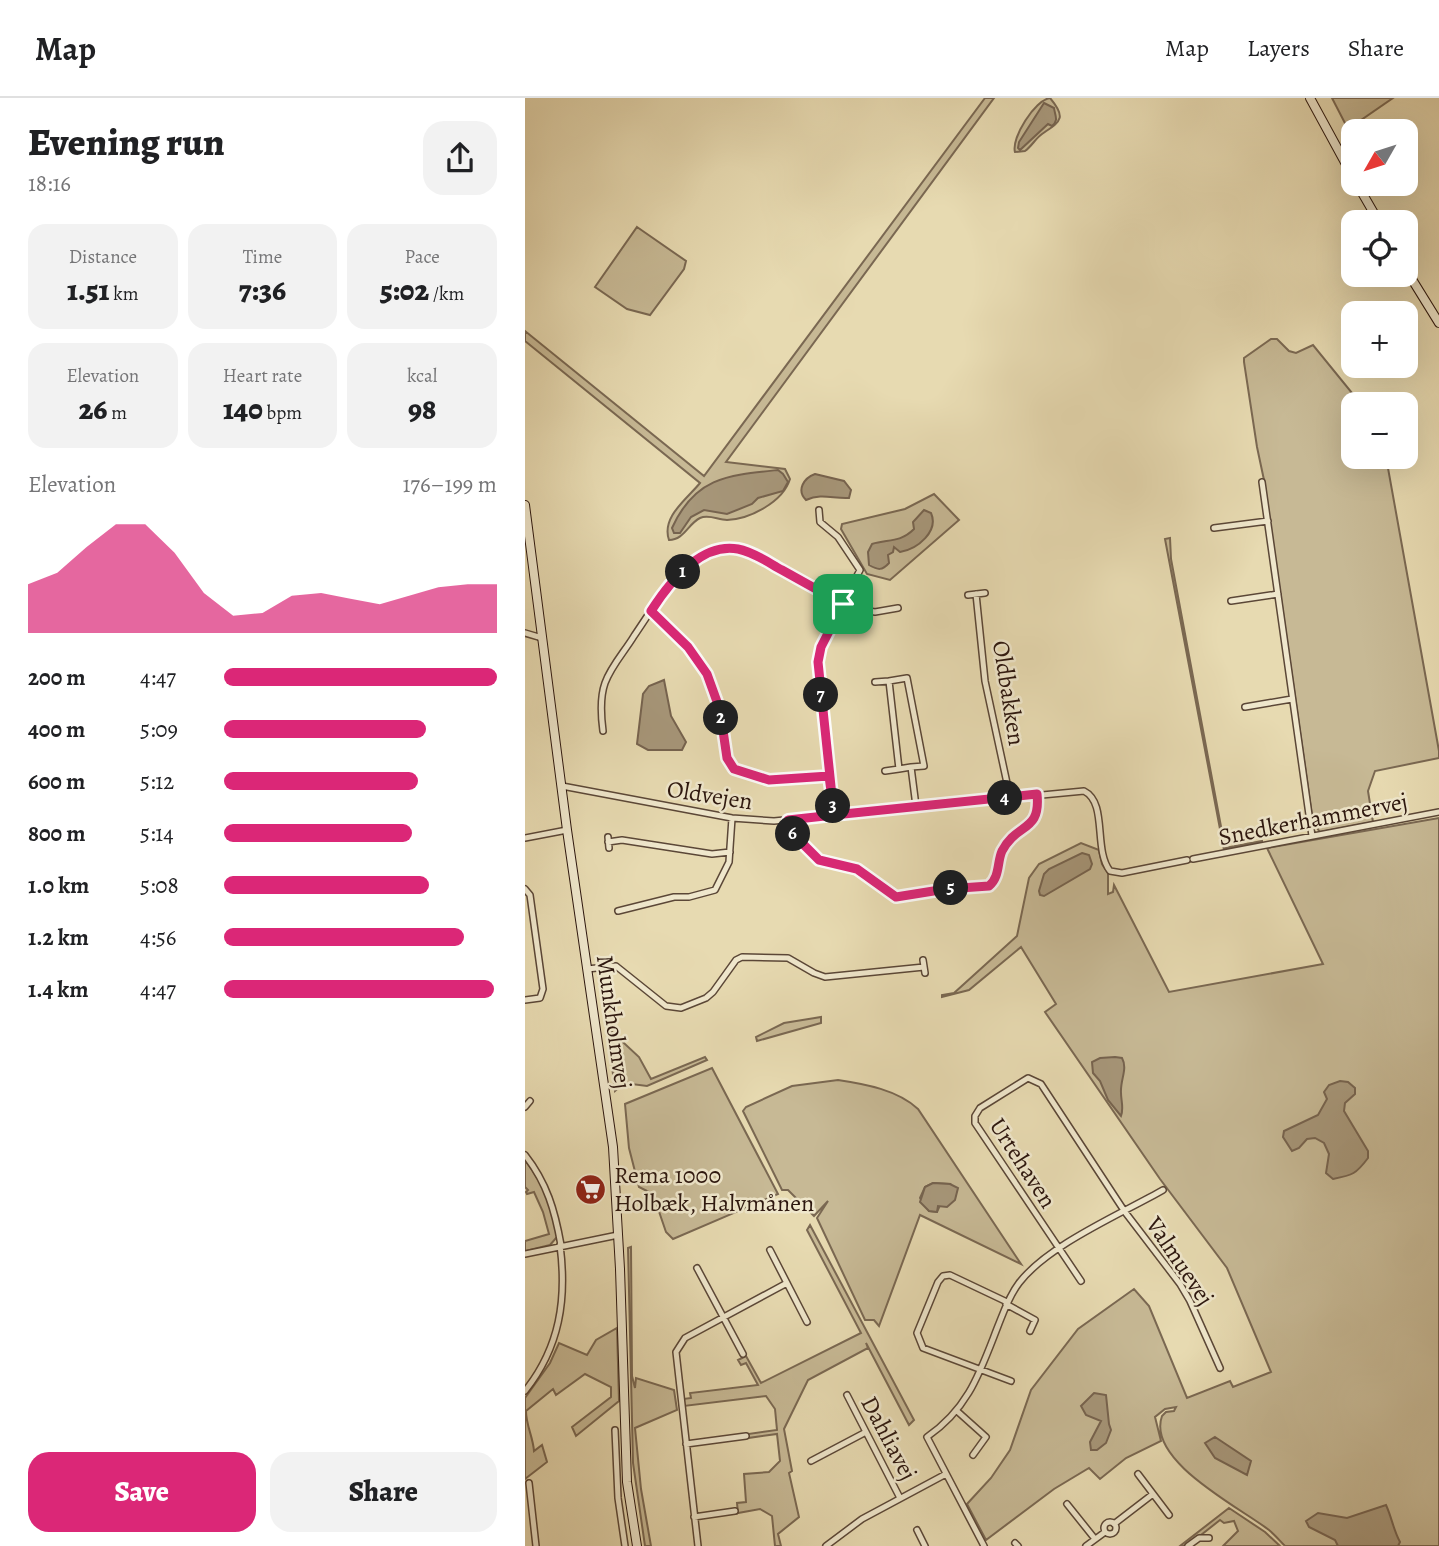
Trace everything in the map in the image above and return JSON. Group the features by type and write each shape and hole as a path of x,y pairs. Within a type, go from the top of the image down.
{"street":[{"path":"1310,98 1341,155"},
{"path":"1417,287 1439,323"},
{"path":"1262,482 1312,836"},
{"name":"Munkholmvej","path":"525,505 567,831 613,1147 627,1482 637,1546"},
{"path":"819,510 820,522 838,537 860,568 818,656 834,815"},
{"path":"1213,528 1268,521"},
{"path":"603,731 602,703 606,680 667,588 692,564 710,552 727,548 750,553 843,604 871,612 898,608"},
{"path":"968,595 985,593"},
{"name":"Oldbakken","path":"976,594 985,681 1010,797"},
{"path":"1231,601 1278,594"},
{"path":"651,611 688,647 707,674 720,710 727,758 734,769 769,780 829,776"},
{"path":"525,633 542,638"},
{"path":"874,682 918,677"},
{"path":"885,771 924,765 907,678"},
{"path":"888,681 899,769"},
{"path":"1245,707 1293,699"},
{"path":"911,767 916,806"},
{"name":"Oldvejen","path":"562,786 732,818 763,821 1080,791 1090,794 1096,802 1105,864 1114,872 1127,872"},
{"path":"788,820 791,832 821,862 857,869 891,895 904,897 936,890 983,888 992,884 1007,842 1036,817 1039,809 1037,794"},
{"name":"Snedkerhammervej","path":"1127,872 1439,813"},
{"path":"618,911 674,897 689,897 713,891 720,884 729,862 732,818"},
{"path":"525,838 567,831"},
{"path":"608,842 622,840 712,853 730,852"},
{"path":"525,889 530,895 543,989 540,998 525,1000"},
{"path":"587,969 611,965 618,967 663,1004 675,1009 710,995 735,961 742,957 788,958 814,974 828,977 924,967"},
{"name":"Urtehaven","path":"1081,1281 975,1123 978,1109 1024,1079 1033,1079 1041,1084 1125,1212"},
{"path":"525,1107 530,1101"},
{"path":"525,1155 539,1174 551,1199 561,1245 563,1291 560,1321 546,1359 525,1391"},
{"path":"983,1546 927,1437 957,1411 971,1390 1007,1303 1029,1272 1058,1249 1163,1190"},
{"name":"Valmuevej","path":"1125,1212 1185,1292 1220,1368"},
{"path":"525,1254 618,1235"},
{"path":"770,1250 807,1322"},
{"path":"697,1268 743,1354"},
{"path":"1010,1381 923,1348 917,1333 938,1282 943,1276 950,1275 1007,1303 1035,1320 1030,1331"},
{"path":"698,1546 676,1352 685,1338 787,1283"},
{"name":"Dahliavej","path":"847,1395 900,1498"},
{"path":"957,1411 986,1437 973,1455"},
{"path":"615,1430 618,1498 625,1546"},
{"path":"810,1461 866,1432"},
{"path":"686,1444 746,1436"},
{"path":"826,1546 862,1519 946,1474"},
{"path":"1137,1474 1169,1515"},
{"path":"529,1483 535,1546"},
{"path":"1086,1546 1105,1532 1113,1533 1114,1524 1153,1494"},
{"path":"1067,1504 1095,1539"},
{"path":"694,1517 735,1511"},
{"path":"917,1530 925,1546"},
{"path":"1188,1546 1199,1538 1209,1538"}],"shaded area":[{"path":"985,98 994,98 726,462 785,469 790,479 786,487 773,502 755,513 727,520 703,517 682,535 669,540 672,516 700,483 525,341 525,331 704,476"},
{"path":"1050,98 1059,111 1057,123 1025,151 1015,152 1017,138 1025,120 1038,105"},
{"path":"1332,98 1393,98 1363,119 1343,119"},
{"path":"1044,103 1054,108 1055,122 1052,126 1048,124 1020,150 1019,142"},
{"path":"637,227 686,261 684,269 650,315 627,309 595,287"},
{"path":"1271,339 1277,339 1289,351 1296,353 1313,345 1351,392 1341,392 1341,469 1388,469 1439,758 1375,771 1368,791 1373,822 1320,832 1313,823 1244,358"},
{"path":"778,470 788,482 783,491 758,498 752,504 727,514 704,510 691,517 680,533 674,533 672,528 681,511 702,489 729,477"},
{"path":"815,474 844,481 851,490 849,498 822,497 806,500 802,492 803,485"},
{"path":"934,494 959,520 890,580 867,574 841,529 842,524 905,509"},
{"path":"924,510 931,513 933,520 929,532 920,543 900,552 894,547 893,552 888,555 889,563 882,568 869,565 868,552 872,544 899,539 909,533 914,529 913,522"},
{"path":"1170,538 1171,559 1225,848 1262,843 1224,850 1165,539"},
{"path":"664,680 671,716 686,742 682,750 648,750 637,744 643,694 649,686"},
{"path":"1439,818 1439,1546 1285,1546 1269,1530 1199,1482 1168,1450 1161,1433 1162,1416 1166,1412 1174,1411 1176,1407 1165,1409 1155,1417 1161,1441 1126,1458 1100,1479 1089,1468 1054,1489 986,1540 967,1504 991,1478 1010,1450 1031,1390 1078,1329 1134,1289 1149,1306 1187,1398 1230,1381 1233,1387 1271,1372 1227,1268 1160,1179 1045,1012 1056,1004 1021,947 969,990 942,997 942,995 954,993 1017,936 1029,878 1039,864 1081,843 1099,850 1102,864 1108,873 1108,894 1113,892 1114,885 1169,992 1323,964 1267,848"},
{"path":"1082,853 1089,855 1092,864 1090,869 1044,896 1040,895 1044,874 1049,869"},
{"path":"821,1017 821,1023 757,1041 756,1037 784,1023"},
{"path":"611,1031 639,1057 651,1079 705,1057 707,1060 647,1086 624,1083 615,1091 608,1033"},
{"path":"1100,1058 1122,1058 1124,1066 1121,1116 1108,1100 1100,1081 1093,1073 1092,1062"},
{"path":"712,1068 778,1194 673,1239 666,1232 653,1194 639,1187 629,1148 625,1104"},
{"path":"838,1080 881,1089 910,1102 918,1109 1021,1264 920,1215 879,1326 874,1320 865,1320 817,1218 828,1201 814,1216 788,1190 782,1190 743,1111 746,1107 792,1086","holes":["933,1183 950,1184 937,1212 929,1211 920,1198 925,1187"]},
{"path":"1340,1081 1348,1082 1355,1088 1355,1094 1345,1103 1344,1111 1368,1151 1368,1158 1353,1173 1333,1179 1326,1173 1329,1154 1324,1143 1315,1138 1307,1139 1292,1151 1283,1137 1284,1131 1318,1115 1327,1099 1324,1092 1329,1085"},
{"path":"525,1160 547,1196 557,1237 550,1245 525,1251 525,1241 549,1234 534,1192 526,1192"},
{"path":"933,1183 950,1184 958,1188 955,1200 947,1207 938,1206 937,1212 929,1211 920,1202 925,1187"},
{"path":"810,1225 914,1420 909,1425 866,1343 868,1348 808,1380 784,1429 792,1471 789,1473 799,1517 778,1534 781,1546 775,1546 772,1516 760,1509 738,1513 737,1503 746,1502 744,1474 769,1472 780,1461 777,1434 748,1438 748,1434 777,1430 775,1409 766,1396 684,1406 683,1399 691,1398 690,1393 758,1385 746,1363 741,1365 738,1360 746,1356 761,1383 861,1333 807,1230"},
{"path":"631,1247 632,1376 635,1388 636,1378 674,1390 677,1410 635,1428 641,1489 651,1546 645,1546 633,1463 628,1248"},
{"path":"617,1328 619,1401 576,1436 572,1427 611,1397 611,1387 585,1374 556,1395 553,1389 526,1411 534,1451 542,1445 547,1462 525,1479 525,1398 550,1363 559,1343 587,1355 596,1340"},
{"path":"1094,1393 1106,1395 1111,1430 1106,1443 1097,1450 1091,1450 1090,1442 1101,1421 1086,1415 1081,1406"},
{"path":"1215,1437 1251,1461 1247,1475 1215,1458 1205,1443"},
{"path":"1386,1505 1400,1542 1398,1546 1338,1546 1335,1540 1309,1527 1306,1521 1318,1513 1347,1518"},
{"path":"1229,1508 1265,1532 1280,1546 1223,1546 1238,1531 1234,1521 1224,1523 1220,1520 1187,1546 1180,1546"}],"place":[{"name":"Rema 1000 Holbæk, Halvmånen","path":"591,1189"}],"route":[{"path":"843,604 750,553 727,548 703,555 692,564 667,588 651,611 688,647 707,674 720,710 728,761 739,772 778,780 829,776 834,815 1037,794 1039,809 1036,817 1007,842 994,882 989,886 936,890 896,897 857,869 821,862 791,832 788,820 834,815 818,656 843,604"}]}
